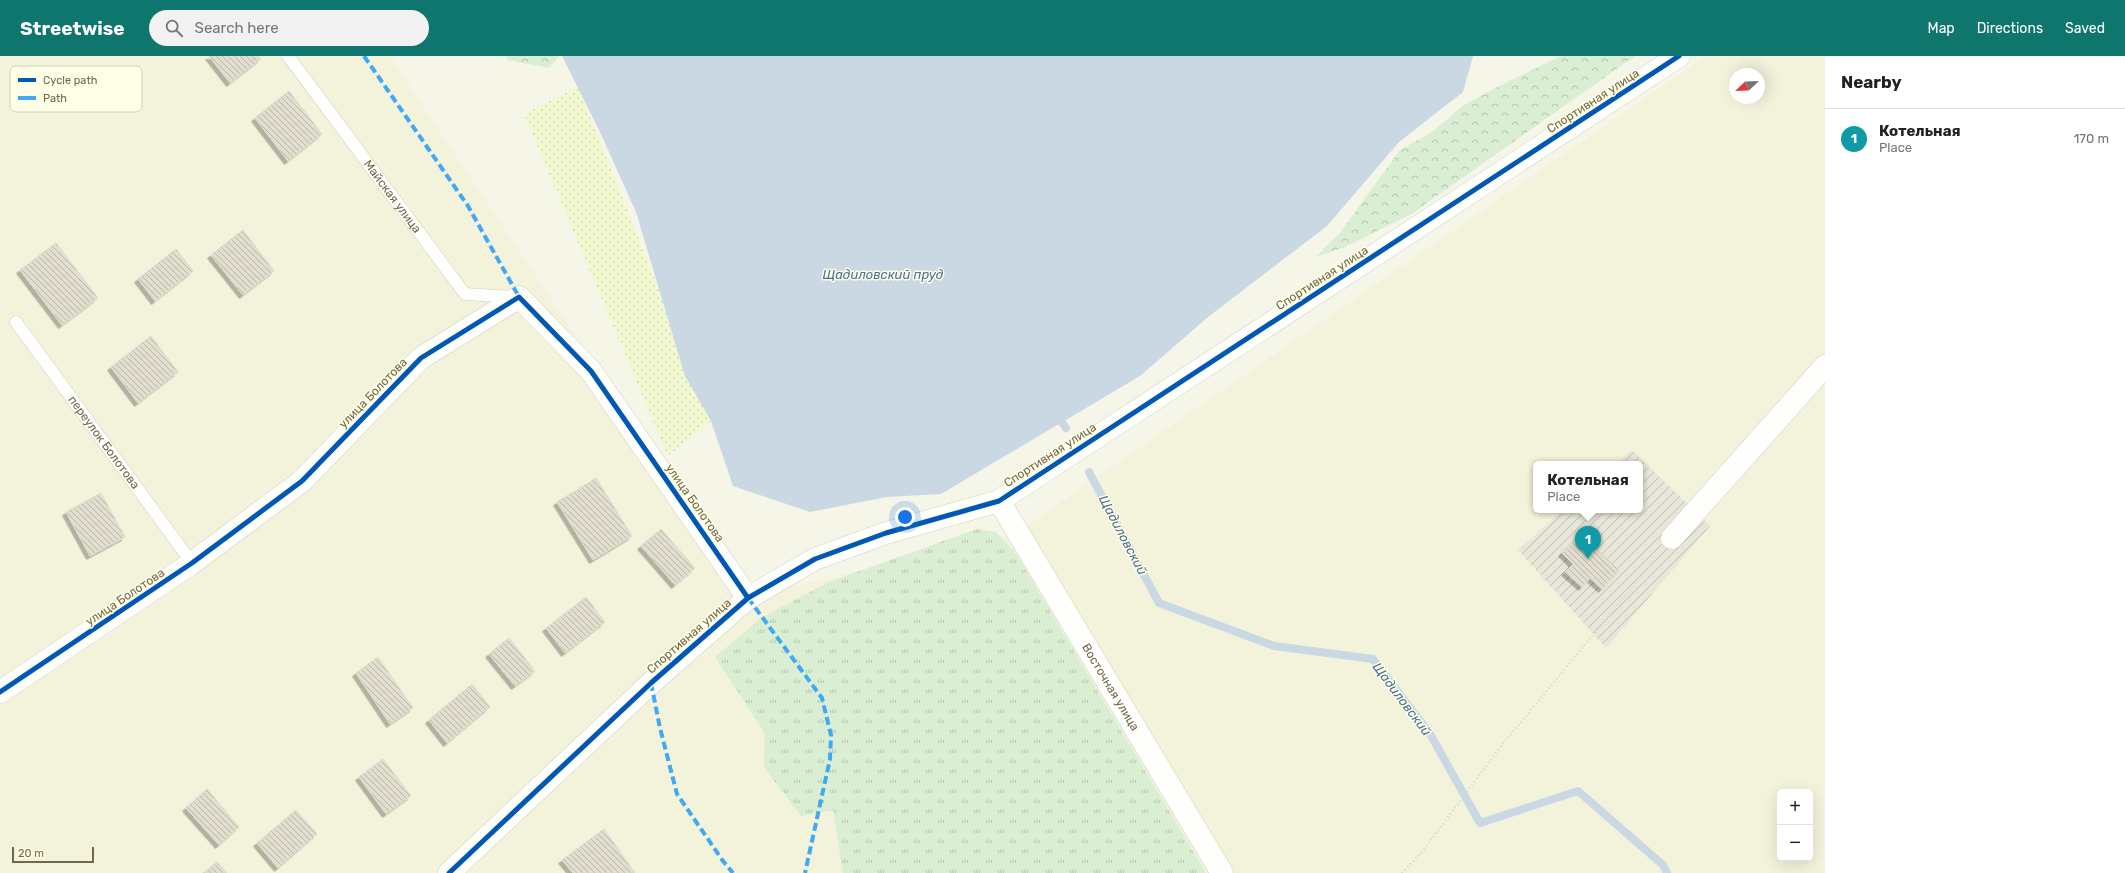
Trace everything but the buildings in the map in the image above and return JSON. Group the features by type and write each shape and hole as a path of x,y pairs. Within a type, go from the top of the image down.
{"street":[{"name":"Спортивная улица","path":"449,873 651,683 748,598 815,560 886,533 999,501 1679,56"},
{"name":"улица Болотова","path":"0,692 192,563 302,481 421,358 519,298 591,371 748,598"},
{"path":"1672,538 1825,366"},
{"name":"Восточная улица","path":"999,501 1222,873"}],"lane":[{"name":"Майская улица","path":"288,56 465,294 519,298"},
{"name":"переулок Болотова","path":"16,322 192,563"}],"path":[{"path":"1402,873 1423,851 1498,750 1672,538"}],"shaded area":[{"path":"0,56 390,56 749,598 1018,532 1703,58 1702,56 1825,56 1825,873 0,873"},
{"path":"1632,450 1710,526 1606,648 1518,550 1560,513 1643,513 1643,461 1619,461"}],"green space":[{"path":"506,56 559,56 549,68 508,60"},
{"path":"1561,56 1635,56 1410,215 1343,248 1315,257 1340,233 1400,150 1432,132 1464,105"},
{"path":"977,529 996,532 1015,552 1206,873 843,873 833,810 801,816 764,767 765,733 715,657 761,618 829,582"}],"sand":[{"path":"578,87 711,421 668,456 524,114"}],"water":[{"name":"Щадиловский пруд","path":"562,56 1473,56 1463,92 1399,142 1327,226 1208,317 1140,376 941,494 887,497 810,512 733,486 711,421 685,376 636,212 600,132"}],"waterway":[{"path":"1062,422 1066,428"},
{"name":"Щадиловский","path":"1089,472 1159,603 1274,646 1373,659 1430,734 1480,823 1578,791 1663,865 1667,873"}],"marked path":[{"path":"364,56 468,206 519,297"},
{"path":"748,598 822,698 831,735 830,759 805,873"},
{"path":"651,683 660,728 677,794 723,861 733,873"}],"cycle path":[{"path":"449,873 651,683 748,598 815,559 886,533 999,501 1679,56"},
{"path":"0,692 192,563 302,481 421,358 519,297 591,371 748,598"}],"place":[{"name":"Котельная","path":"1588,559"}]}
